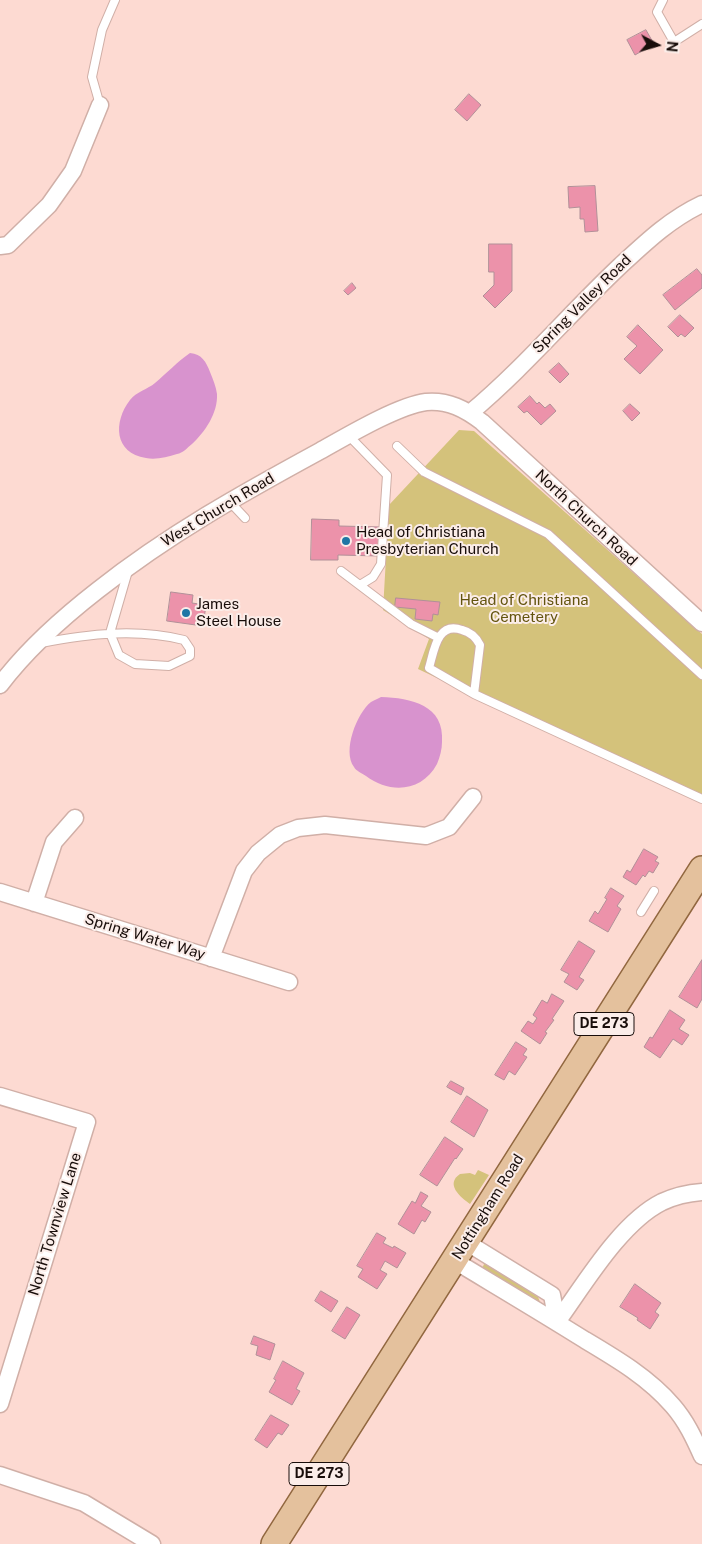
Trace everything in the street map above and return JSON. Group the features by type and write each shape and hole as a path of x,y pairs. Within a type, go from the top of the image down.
{"main road":[{"name":"Nottingham Road","path":"274,1544 702,870"}],"street":[{"path":"0,246 8,245 48,206 73,171 100,106"},
{"name":"Spring Valley Road","path":"470,413 492,395 592,292 654,235 674,220 702,204"},
{"name":"West Church Road","path":"0,685 34,644 65,617 130,565 189,525 229,501 405,408 434,402 451,404 470,413"},
{"name":"North Church Road","path":"470,413 702,623"},
{"path":"211,958 244,872 258,853 280,835 298,828 325,825 426,836 449,827 473,797"},
{"path":"34,903 54,842 75,818"},
{"name":"Spring Water Way","path":"0,892 289,982"},
{"name":"North Townview Lane","path":"0,1404 87,1122 4,1097"},
{"path":"558,1322 615,1243 641,1216 673,1197 702,1192"},
{"path":"460,1251 552,1295 558,1322"},
{"path":"460,1251 558,1322 632,1369 660,1392 674,1407 687,1426 702,1456"},
{"path":"0,1475 84,1503 150,1543"}],"lane":[{"path":"100,106 92,77 102,30 115,0"},
{"path":"663,0 658,12 674,42 702,24"},
{"path":"349,436 387,475 382,564 373,577 360,585"},
{"path":"397,446 424,472 548,534 702,675"},
{"path":"229,501 245,518"},
{"path":"34,644 84,635 110,633 163,635 184,640 190,649 190,656 169,666 135,664 119,655 110,633 130,565"},
{"path":"341,571 411,624 438,638"},
{"path":"474,694 480,645 477,639 462,629 446,629 438,638 429,668 474,694 702,799"},
{"path":"640,912 654,890"}],"green space":[{"name":"Head of Christiana Cemetery","path":"459,430 474,431 702,634 702,803 418,669 429,639 383,610 389,505"},
{"path":"478,1170 489,1175 470,1204 458,1194 454,1182 460,1174 470,1173 475,1175"},
{"path":"484,1264 538,1297 540,1302 538,1303 482,1269"}],"shaded area":[{"path":"190,353 198,355 203,359 215,386 217,401 210,422 197,439 181,453 154,459 135,455 122,443 120,435 119,427 124,409 133,397 155,383"},
{"path":"381,697 404,699 424,706 438,720 442,742 437,764 431,773 414,785 405,787 385,786 358,771 351,760 350,742 356,723 366,707"}],"building":[{"path":"646,30 654,44 635,55 627,40"},
{"path":"469,94 481,105 467,121 455,110"},
{"path":"595,186 598,231 585,232 584,219 580,219 580,207 569,208 568,187"},
{"path":"489,244 512,244 512,291 495,308 483,296 494,285 494,272 489,272"},
{"path":"697,269 702,275 702,288 675,310 663,295"},
{"path":"352,283 356,288 348,295 344,291"},
{"path":"680,315 694,328 685,337 681,334 678,337 668,327"},
{"path":"638,325 663,350 640,374 624,359 637,346 627,337"},
{"path":"559,363 569,374 560,383 549,372"},
{"path":"530,396 537,404 539,402 545,408 550,404 556,411 541,425 527,411 524,413 518,407"},
{"path":"630,404 640,413 632,421 623,411"},
{"name":"Head of Christiana Presbyterian Church","path":"312,519 339,520 339,526 381,527 380,556 338,555 338,560 311,560"},
{"name":"James Steel House","path":"171,592 193,595 192,603 206,605 203,626 167,621"},
{"path":"396,598 440,602 438,615 433,614 432,621 415,619 416,609 395,607"},
{"path":"644,849 658,857 655,861 659,863 653,873 649,871 645,877 643,875 636,885 623,877 627,870 630,872"},
{"path":"611,888 624,896 617,906 621,909 608,932 589,921 595,911 598,914"},
{"path":"579,941 595,951 579,977 584,980 577,990 564,982 569,974 561,970"},
{"path":"702,960 702,999 697,1008 679,997"},
{"path":"552,994 564,1001 552,1019 554,1020 545,1032 547,1033 540,1044 521,1031 528,1021 533,1024 537,1018 533,1015 542,1000 547,1003"},
{"path":"670,1010 685,1020 679,1029 689,1035 682,1045 673,1039 660,1058 644,1047"},
{"path":"516,1042 527,1049 523,1055 527,1057 515,1075 509,1071 504,1080 495,1075"},
{"path":"451,1081 464,1088 461,1095 447,1087"},
{"path":"467,1096 488,1110 474,1137 451,1122"},
{"path":"445,1137 463,1149 437,1186 420,1175"},
{"path":"421,1192 428,1196 421,1206 431,1212 425,1222 422,1220 414,1234 398,1224 412,1201 415,1203"},
{"path":"377,1233 386,1238 383,1243 393,1248 394,1246 406,1253 397,1268 385,1261 380,1270 387,1274 377,1289 358,1277 363,1269 357,1266"},
{"path":"635,1284 661,1303 655,1312 659,1315 650,1329 637,1320 638,1318 620,1307"},
{"path":"321,1291 338,1301 331,1312 315,1301"},
{"path":"347,1307 360,1315 345,1339 332,1331"},
{"path":"254,1336 275,1344 270,1360 256,1355 258,1346 251,1344"},
{"path":"283,1361 304,1373 296,1389 300,1391 292,1405 269,1392"},
{"path":"271,1415 289,1425 282,1435 278,1433 267,1448 255,1440"}],"place":[{"name":"Head of Christiana Presbyterian Church","path":"346,541"},
{"name":"James Steel House","path":"186,613"}]}
